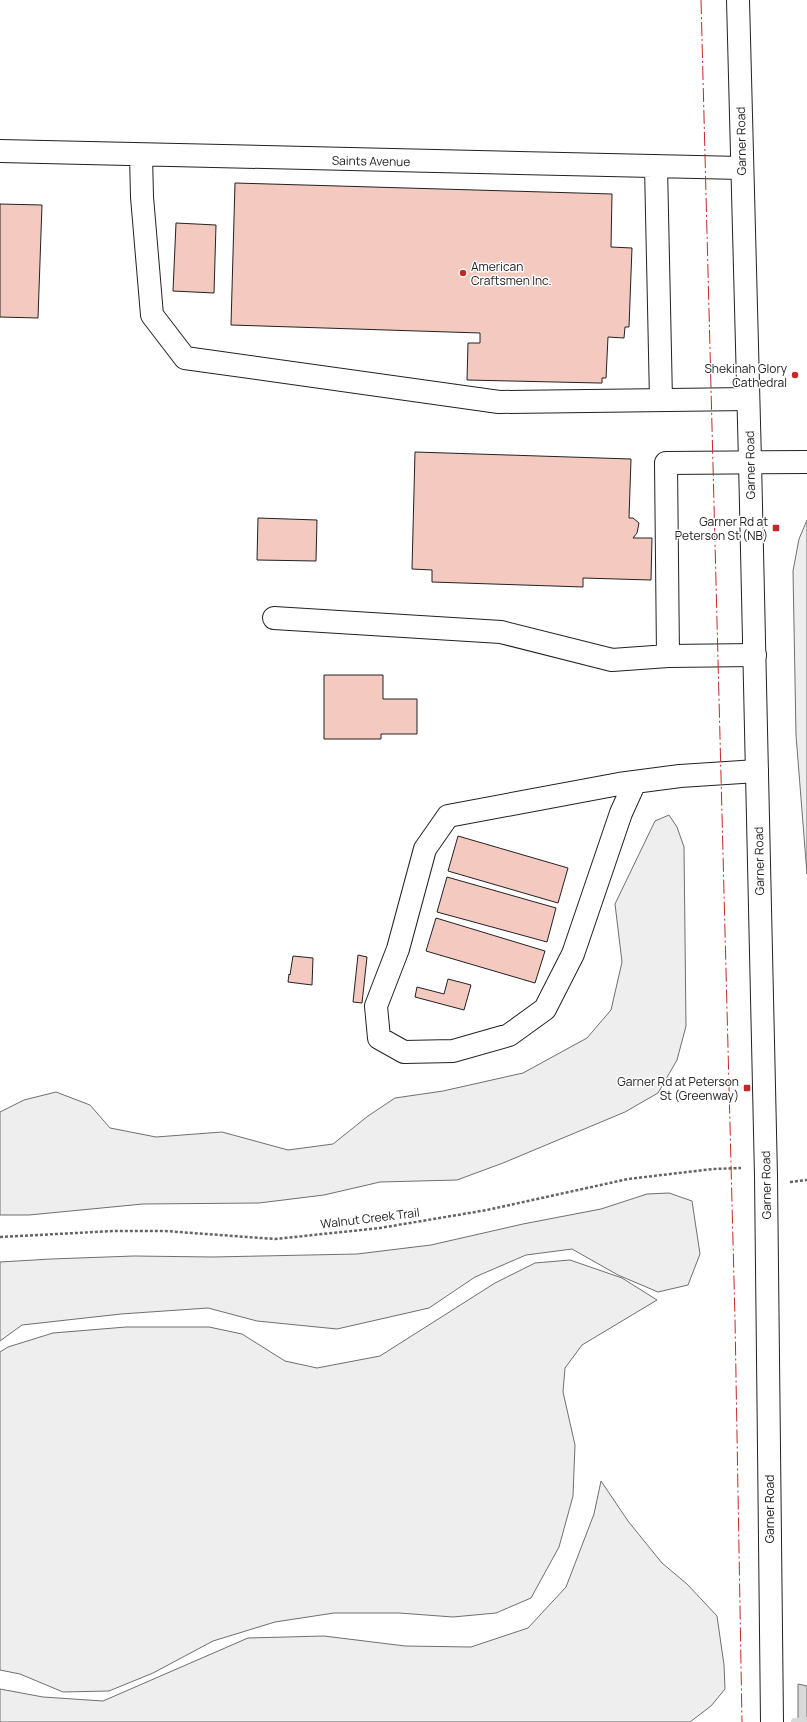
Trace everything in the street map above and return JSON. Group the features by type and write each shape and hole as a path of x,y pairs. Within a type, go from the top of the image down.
{"main road":[{"name":"Garner Road","path":"738,0 741,168 755,655 766,1168 770,1655 772,1722"},
{"name":"Saints Avenue","path":"0,151 741,168"},
{"path":"141,155 142,197 152,315 185,358 499,402 748,399"},
{"path":"656,166 661,400"},
{"path":"668,656 666,463 750,461 807,462"},
{"path":"274,618 501,632 612,660 668,656 755,655"},
{"path":"635,782 621,813 573,954 544,1009 509,1035 453,1051 404,1052 379,1038 376,1006 398,949 425,849 448,816 635,782 680,776 757,772"}],"path":[{"name":"Walnut Creek Trail","path":"0,1237 114,1231 165,1231 275,1239 380,1228 487,1210 628,1179 713,1168 738,1168"},
{"path":"793,1183 807,1180"}],"shaded area":[{"path":"807,520 807,874 796,735 793,571 799,539"},
{"path":"669,815 677,827 684,847 686,1026 677,1060 658,1093 625,1112 503,1163 457,1180 380,1182 324,1195 259,1203 143,1204 29,1215 0,1215 0,1112 24,1100 56,1092 90,1105 110,1128 156,1137 222,1132 288,1150 333,1144 368,1116 395,1098 443,1091 523,1073 587,1038 611,1010 622,962 615,904 655,821"},
{"path":"669,1193 692,1201 700,1254 688,1285 658,1292 618,1275 572,1249 526,1255 475,1277 429,1308 337,1329 257,1321 208,1308 121,1314 22,1325 0,1341 0,1262 134,1256 213,1257 357,1254 431,1245 523,1224 601,1209 647,1194"},
{"path":"570,1260 622,1278 657,1300 582,1345 565,1368 563,1392 575,1445 573,1496 559,1547 531,1598 496,1613 453,1617 399,1613 334,1613 275,1622 213,1641 153,1673 109,1691 63,1692 20,1674 0,1670 0,1352 8,1347 53,1333 126,1327 209,1327 242,1334 285,1361 317,1368 380,1356 495,1283 535,1263"},
{"path":"601,1481 628,1521 662,1563 687,1584 717,1616 724,1665 725,1689 711,1706 690,1722 0,1722 0,1689 43,1697 103,1701 248,1638 324,1636 405,1646 471,1647 528,1628 566,1587 594,1514"},
{"path":"798,1684 807,1686 807,1722 798,1722"}],"building":[{"path":"235,183 612,194 611,247 632,248 629,327 625,327 624,338 608,337 606,378 602,378 602,383 599,383 467,380 468,343 480,343 480,333 231,325"},
{"path":"0,204 42,205 38,318 0,317"},
{"path":"176,223 216,225 214,293 173,291"},
{"path":"415,452 631,459 629,518 633,518 639,523 637,533 633,538 652,538 651,580 583,578 583,587 432,582 432,570 412,569"},
{"path":"258,518 317,520 316,561 257,560"},
{"path":"324,675 383,675 383,699 417,699 417,734 381,734 381,739 324,739"},
{"path":"458,836 568,868 558,903 448,871"},
{"path":"447,877 556,908 547,942 437,912"},
{"path":"436,918 545,951 535,983 426,951"},
{"path":"358,955 367,957 362,1003 353,1002"},
{"path":"293,956 313,958 312,985 288,982"},
{"path":"448,979 471,985 464,1010 415,997 417,987 444,994"}],"waterway":[{"path":"795,1722 807,1721"}],"power":[{"path":"701,0 735,1319 742,1722"}],"place":[{"name":"American Craftsmen Inc.","path":"463,273"},
{"name":"Shekinah Glory Cathedral","path":"795,375"},
{"name":"Garner Rd at Peterson St (NB)","path":"776,528"},
{"name":"Garner Rd at Peterson St (Greenway)","path":"747,1088"}]}
